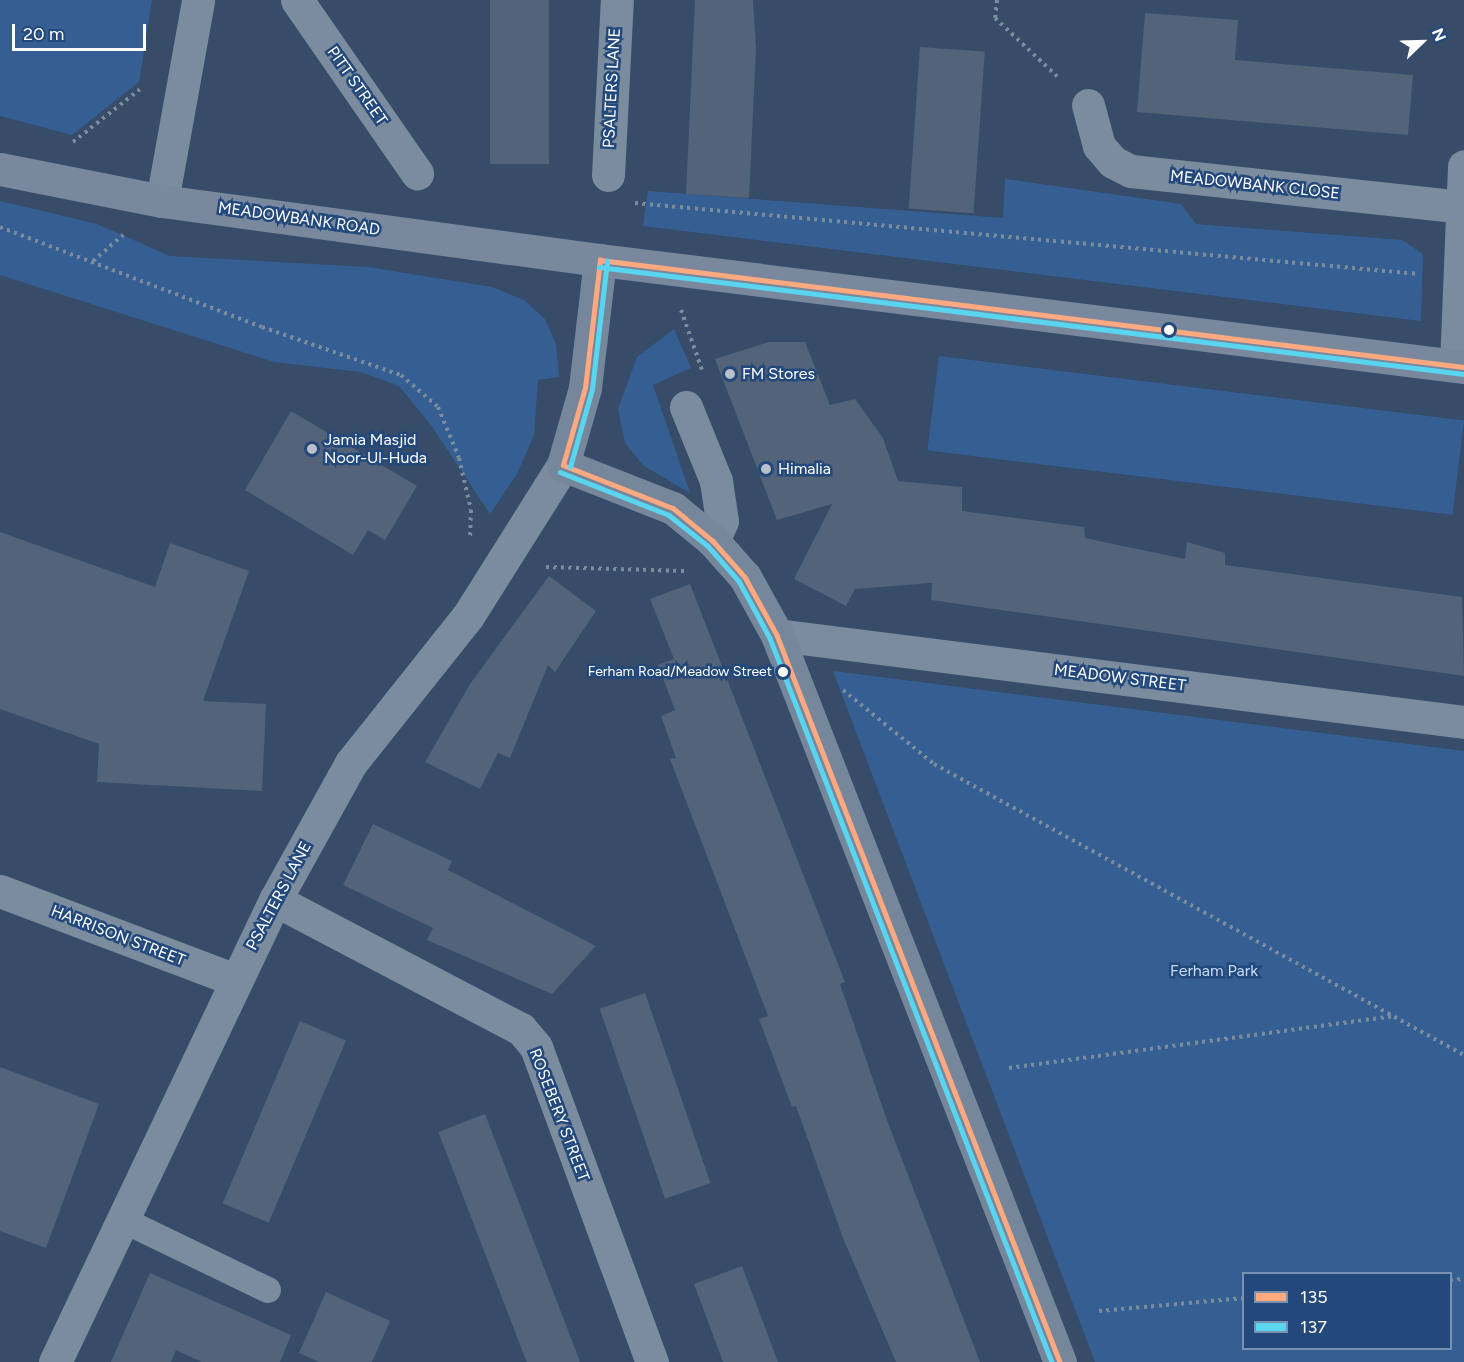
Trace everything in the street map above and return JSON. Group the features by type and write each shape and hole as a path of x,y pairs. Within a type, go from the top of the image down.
{"main road":[{"name":"MEADOWBANK ROAD","path":"15,173 162,201 600,260 1460,366"}],"street":[{"path":"162,201 198,0"},
{"name":"PITT STREET","path":"297,0 417,173"},
{"name":"PSALTERS LANE","path":"608,175 617,0"},
{"name":"MEADOWBANK CLOSE","path":"1088,105 1099,146 1113,162 1131,171 1462,207"},
{"path":"1460,366 1459,278 1464,166"},
{"path":"600,260 585,388 563,465 673,508 713,541 745,577 777,635 1060,1362"},
{"path":"686,406 716,481 722,521 713,541"},
{"name":"PSALTERS LANE","path":"55,1362 275,900 351,763 468,616 501,567 563,465"},
{"name":"MEADOW STREET","path":"777,635 1464,722"},
{"name":"HARRISON STREET","path":"0,891 236,980"},
{"name":"ROSEBERY STREET","path":"275,900 521,1029 536,1047 652,1362"}],"lane":[{"path":"123,1220 268,1290"}],"path":[{"path":"997,0 995,18 1088,105"},
{"path":"15,173 143,86"},
{"path":"628,203 1459,278"},
{"path":"0,227 262,327 401,375 438,407 459,458 471,510 470,545"},
{"path":"666,268 703,370 686,406"},
{"path":"501,567 652,568 745,577"},
{"path":"837,684 934,764 1464,1056"},
{"path":"1009,1068 1393,1016"},
{"path":"1099,1311 1242,1298"}],"green space":[{"path":"0,0 152,0 139,82 72,135 0,116"},
{"path":"1005,179 1181,204 1196,224 1402,240 1423,254 1421,321 643,226 648,191 1003,218"},
{"path":"0,201 97,224 170,256 368,267 492,287 524,300 545,319 556,344 559,377 538,380 534,435 517,474 490,514 431,425 399,386 361,372 274,362 0,275"},
{"path":"674,329 691,368 653,385 690,493 644,466 625,443 618,409 637,357"},
{"path":"939,356 1464,420 1452,515 927,450"},
{"name":"Ferham Park","path":"833,671 1464,751 1464,1362 1095,1362"}],"building":[{"path":"490,0 549,0 549,164 490,164"},
{"path":"695,0 753,0 756,48 749,198 686,194"},
{"path":"1145,13 1238,20 1235,60 1413,75 1408,135 1137,112"},
{"path":"920,47 985,52 974,213 909,209"},
{"path":"769,342 805,342 830,405 855,399 883,438 898,481 962,487 962,511 1084,527 1085,538 1185,559 1187,542 1225,553 1225,565 1462,597 1464,676 931,600 932,583 855,589 846,606 794,579 832,504 777,520 715,359"},
{"name":"Jamia Masjid Noor-Ul-Huda","path":"291,411 417,486 385,540 368,530 353,555 245,490"},
{"path":"0,532 155,587 170,543 249,571 203,701 266,704 262,791 97,782 99,744 0,709"},
{"path":"549,576 596,611 555,672 548,665 510,758 498,753 480,789 425,762 470,684"},
{"path":"690,584 845,982 840,984 888,1123 980,1362 896,1362 843,1238 796,1106 792,1107 759,1019 768,1016 670,759 676,758 661,716 675,710 658,665 674,659 650,599"},
{"path":"373,824 452,861 448,870 596,946 552,994 427,940 433,928 343,885"},
{"path":"645,993 710,1183 665,1199 600,1009"},
{"path":"300,1021 346,1041 269,1223 223,1203"},
{"path":"0,1067 99,1104 46,1248 0,1231"},
{"path":"485,1114 580,1361 527,1362 438,1132"},
{"path":"742,1266 778,1362 723,1362 694,1284"},
{"path":"150,1273 291,1335 280,1362 202,1362 176,1350 171,1362 111,1362"},
{"path":"326,1292 390,1321 372,1362 319,1362 299,1353"}],"transit line":[{"name":"135","path":"600,260 1464,367"},
{"name":"135","path":"563,465 585,388 600,260"},
{"name":"137","path":"570,467 592,389 607,261"},
{"name":"137","path":"599,267 1463,374"},
{"name":"135","path":"563,465 673,508 713,541 745,577 777,635 1060,1362"},
{"name":"137","path":"560,472 669,515 708,546 739,581 770,638 1052,1362"}],"place":[{"name":"FM Stores","path":"730,374"},
{"name":"Jamia Masjid Noor-Ul-Huda","path":"312,449"},
{"name":"Himalia","path":"766,469"},
{"name":"Ferham Road/Meadow Street","path":"783,672"}]}
